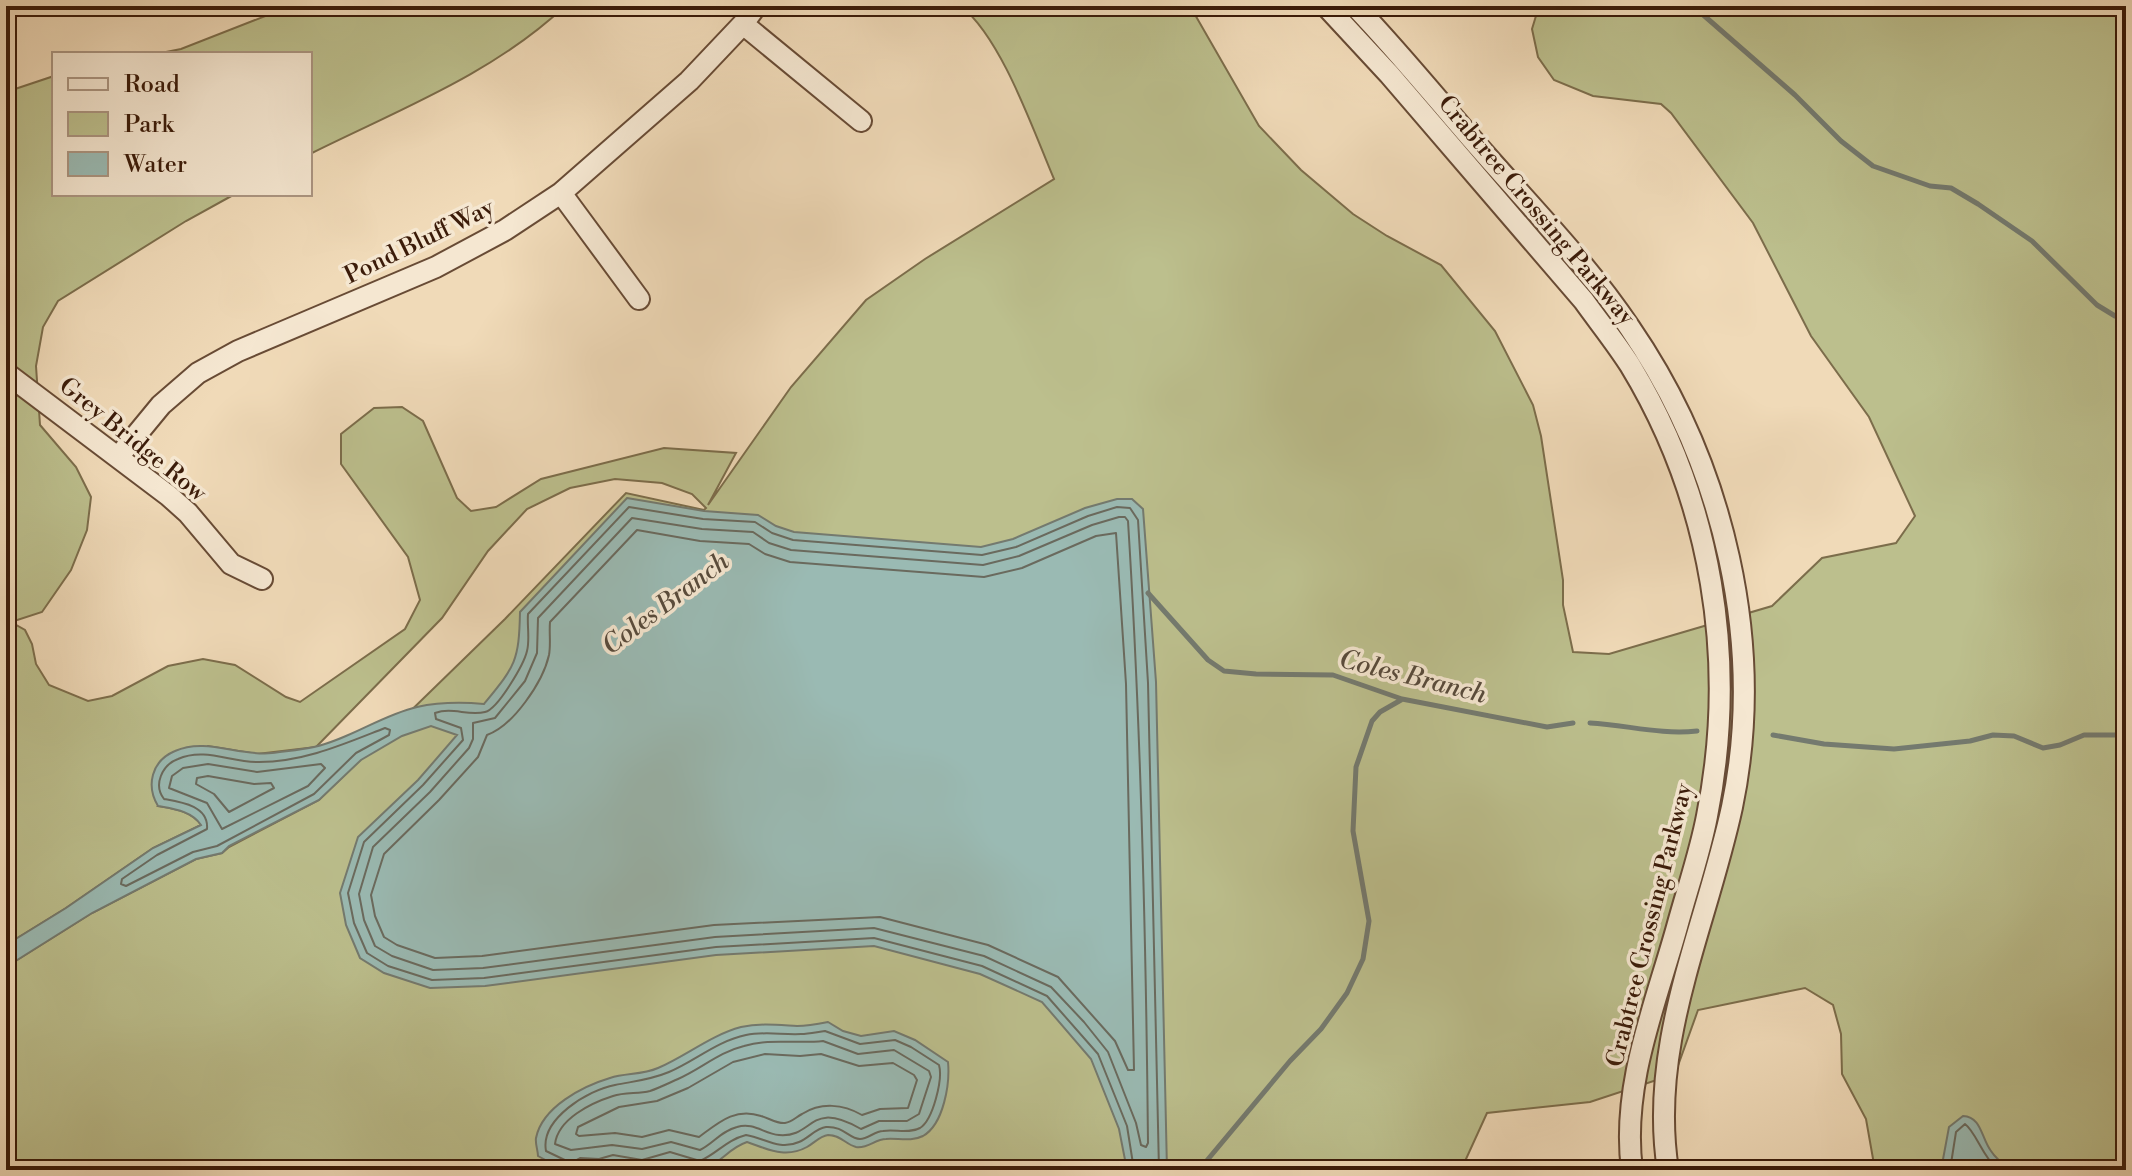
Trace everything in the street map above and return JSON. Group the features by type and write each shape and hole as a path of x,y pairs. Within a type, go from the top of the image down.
{"street":[{"name":"Pond Bluff Way","path":"119,456 178,388 207,367 447,262 505,230 561,193 689,81 756,6"},
{"name":"Crabtree Crossing Parkway","path":"1326,6 1389,74 1584,301 1611,337 1659,418 1701,534 1715,596 1718,633 1717,746 1707,817 1672,947 1651,1007 1635,1079 1630,1138 1632,1170"},
{"name":"Crabtree Crossing Parkway","path":"1355,6 1585,267 1630,328 1680,417 1715,500 1740,625 1742,724 1732,804 1670,1036 1664,1092 1668,1170"},
{"path":"743,24 861,121"},
{"path":"561,193 639,299"},
{"name":"Grey Bridge Row","path":"6,373 119,456 188,513 231,564 262,579"}],"green space":[{"path":"291,6 565,6 507,52 476,71 312,153 312,52 166,52"},
{"path":"961,6 1190,6 1259,126 1301,170 1353,214 1441,265 1495,331 1533,405 1541,436 1563,580 1563,605 1573,652 1609,654 1772,606 1822,558 1896,543 1915,516 1869,417 1811,336 1753,223 1671,113 1661,104 1593,96 1554,80 1538,57 1532,29 1539,6 2126,6 2126,1170 1875,1170 1866,1119 1842,1074 1841,1034 1833,1005 1805,988 1698,1010 1675,1074 1590,1102 1487,1113 1461,1170 6,1170 6,967 92,913 196,859 222,853 319,800 505,619 626,493 706,508 692,494 662,483 615,479 570,488 527,509 488,551 442,618 316,747 257,754 208,746 158,806 188,814 201,825 153,848 6,945 6,92 52,77 52,196 231,196 58,301 43,327 36,366 40,425 76,467 91,497 87,530 71,570 42,612 11,622 25,630 36,664 49,685 88,701 112,696 168,666 203,659 235,665 286,697 300,702 405,629 420,600 408,557 341,464 341,434 374,408 402,407 423,421 457,498 471,511 496,507 541,479 664,448 736,453 708,505 791,387 866,300 925,259 1054,179 1003,62 976,21"}],"water":[{"path":"627,498 704,511 758,515 794,532 981,547 1013,539 1085,508 1117,499 1132,499 1143,509 1156,682 1167,1170 1127,1170 1119,1129 1091,1059 1042,1002 980,974 874,946 716,955 485,986 430,988 384,973 360,958 346,925 340,893 358,837 418,780 457,735 431,726 402,736 361,760 319,800 229,846 222,853 196,859 92,913 6,967 6,945 153,848 201,825 188,814 158,806 154,798 153,775 167,755 199,746 260,753 304,749 417,707 450,703 484,704 503,681 513,662 520,612"},
{"path":"828,1022 843,1031 861,1036 894,1031 915,1040 948,1062 944,1102 930,1130 918,1138 882,1139 860,1147 828,1135 799,1151 791,1152 777,1152 747,1142 712,1165 701,1168 670,1160 643,1166 567,1166 538,1156 536,1138 546,1117 565,1099 588,1086 616,1076 658,1068 719,1035 741,1027 801,1026"},
{"path":"1963,1116 1978,1124 1993,1154 2011,1170 1941,1170 1949,1127"}],"waterway":[{"path":"1693,6 1795,95 1841,141 1873,166 1930,186 1951,188 1978,204 2032,241 2097,305 2115,316 2126,318"},
{"name":"Coles Branch","path":"1148,593 1208,660 1224,671 1333,675 1402,699 1547,727 1573,723"},
{"path":"1199,1170 1290,1061 1321,1029 1347,993 1363,959 1369,921 1353,831 1356,767 1372,721 1380,712 1401,700"},
{"name":"Coles Branch","path":"1590,723 1657,731 1697,731"},
{"name":"Coles Branch","path":"1773,735 1824,744 1894,749 1970,741 1993,735 2014,736 2043,748 2084,735 2115,735 2126,731"}]}
